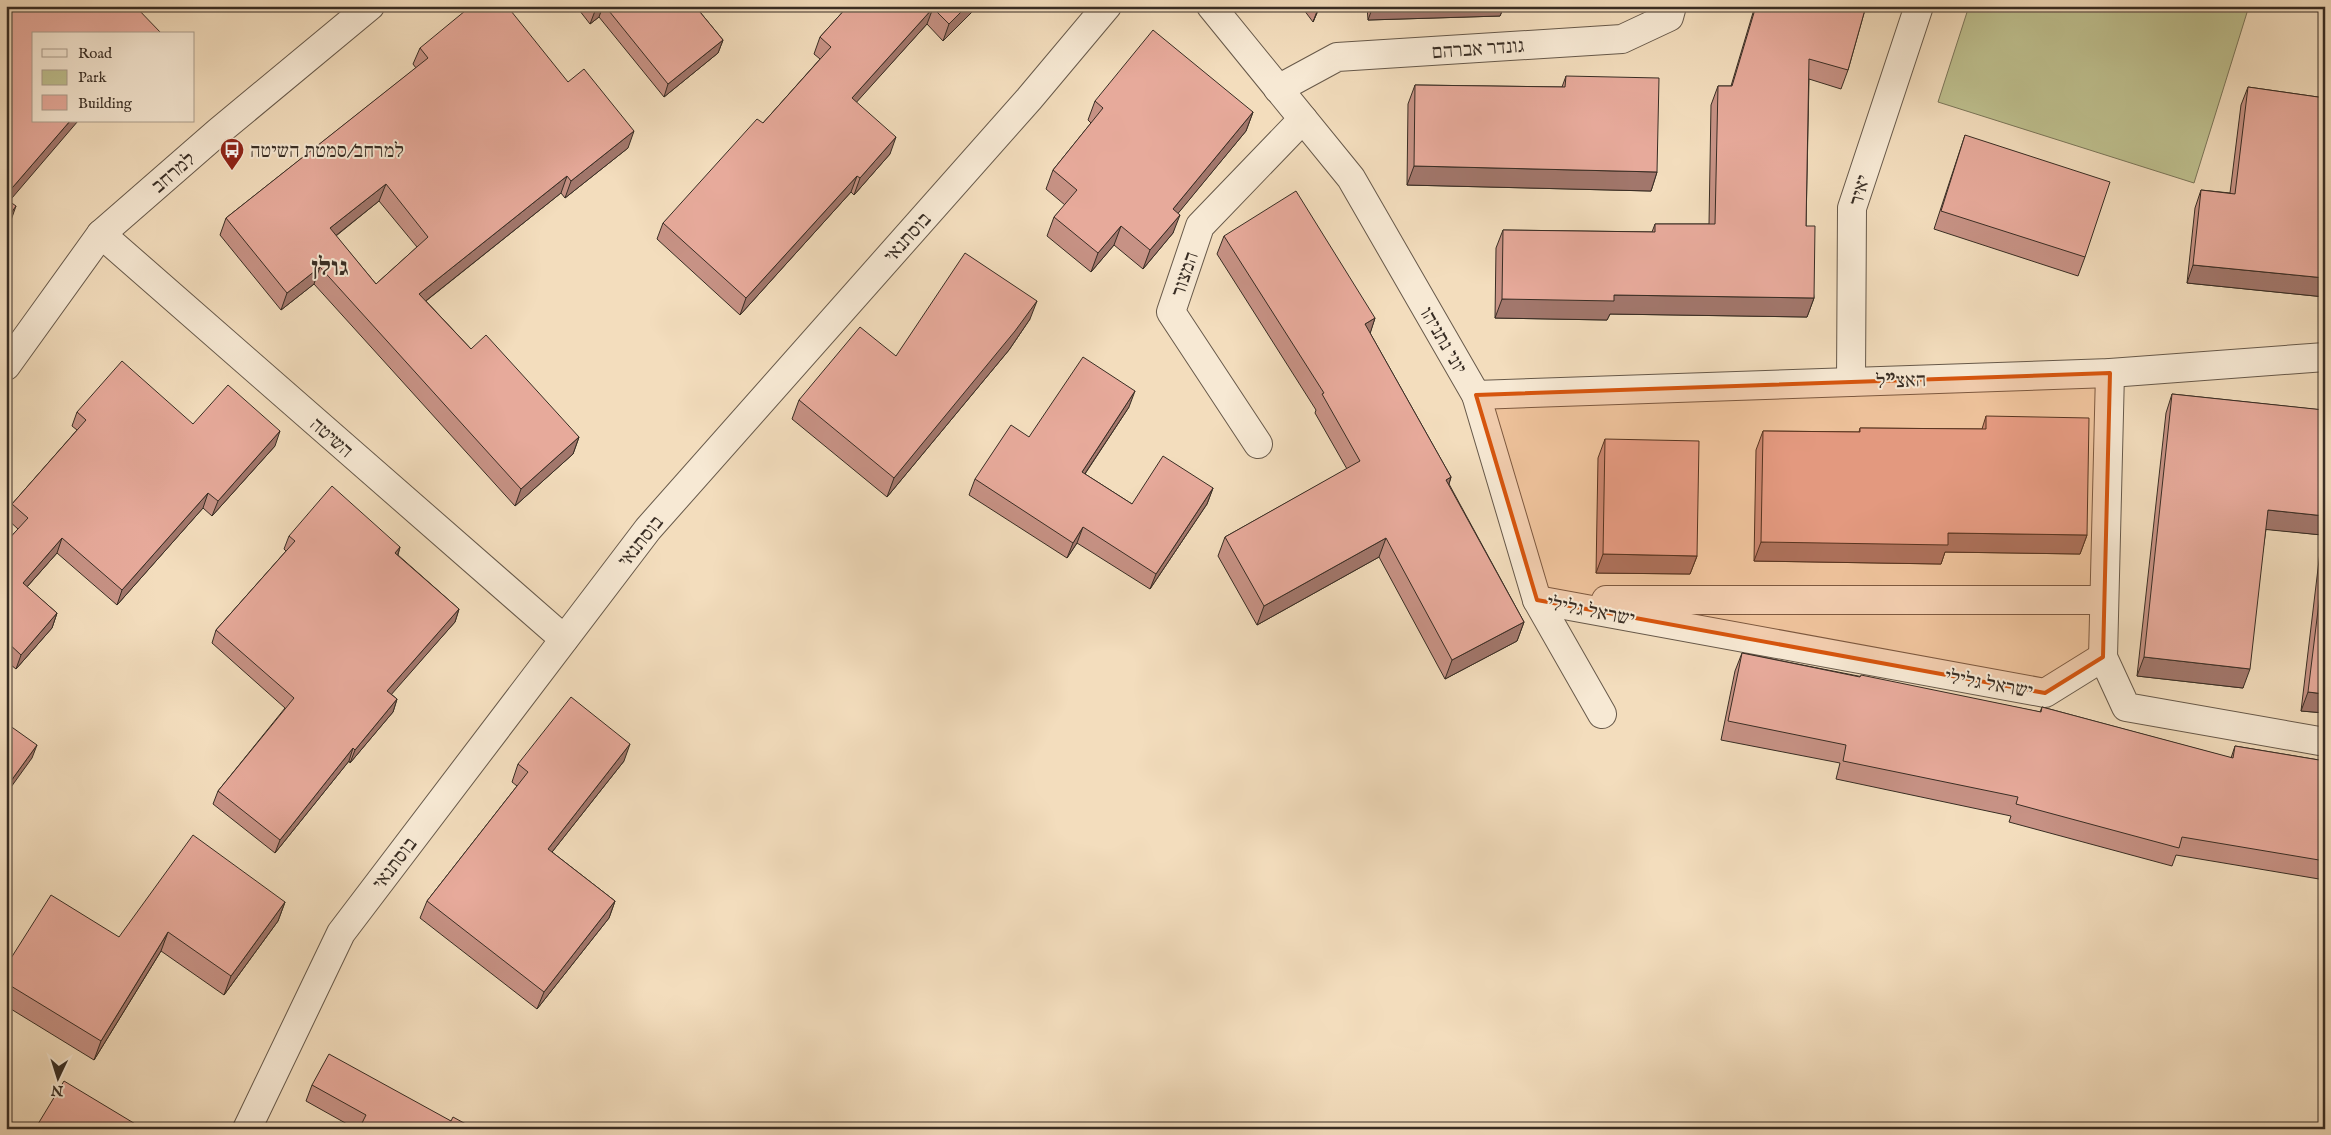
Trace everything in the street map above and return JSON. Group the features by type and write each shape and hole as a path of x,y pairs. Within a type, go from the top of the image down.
{"street":[{"name":"למרחב","path":"6,366 101,234 218,132 370,6"},
{"name":"בוסתנאי","path":"247,1129 341,933 648,529 1029,99 1107,6"},
{"name":"יוני נתניהו","path":"1211,6 1352,178 1476,395 1538,600 1602,714"},
{"name":"גונדר אברהם","path":"1278,89 1337,57 1622,39 1669,17 1672,6"},
{"name":"יאיר","path":"1851,382 1852,208 1919,6"},
{"name":"המצור","path":"1258,444 1171,312 1200,226 1303,119"},
{"name":"השיטה","path":"101,234 564,640"},
{"name":"האצ\"ל","path":"1476,395 2110,373 2325,356"},
{"path":"2110,373 2102,657 2126,707 2325,742"},
{"name":"ישראל גלילי","path":"1538,600 2104,600"},
{"name":"ישראל גלילי","path":"1538,600 2045,694 2102,657"}],"highlighted area":[{"path":"2110,373 2103,657 2045,693 1537,600 1476,395"}],"green space":[{"path":"1969,6 2249,6 2194,183 1938,102"}],"building":[{"path":"6,6 135,6 160,32 32,32 32,122 69,122 6,195"},
{"path":"471,6 507,6 568,82 584,69 634,131 571,181 567,176 419,294 471,349 486,335 579,437 521,489 320,267 287,293 226,218 428,58 420,48","holes":["386,184 428,237 376,284 330,228"]},
{"path":"591,6 601,6 595,11"},
{"path":"605,6 695,6 723,40 668,84"},
{"path":"848,6 967,6 949,24 933,8 852,98 896,137 860,178 857,176 746,298 663,223 757,119 763,123 831,47 820,37"},
{"path":"1756,6 1866,6 1848,70 1809,59 1806,226 1815,226 1814,298 1614,295 1614,301 1502,299 1503,230 1655,232 1655,224 1715,224 1718,86 1732,86"},
{"path":"1153,30 1253,112 1173,209 1180,215 1150,250 1121,226 1098,253 1054,217 1077,190 1053,170 1103,108 1095,101"},
{"path":"1566,76 1659,78 1657,172 1414,166 1415,85 1565,87"},
{"path":"2248,87 2325,98 2325,278 2193,265 2201,190 2235,194"},
{"path":"1965,135 2110,182 2085,257 1941,211"},
{"path":"1296,191 1375,318 1365,324 1451,477 1446,480 1524,622 1452,660 1386,538 1264,606 1225,537 1360,461 1322,394 1324,393 1224,236"},
{"path":"6,199 16,206 6,220"},
{"path":"965,253 1037,301 1015,331 894,478 799,400 860,327 896,356"},
{"path":"1083,357 1135,391 1082,472 1132,504 1163,456 1213,488 1156,574 1083,527 1073,543 975,479 1011,425 1029,437"},
{"path":"122,361 193,424 228,385 280,431 218,501 208,493 122,590 62,538 23,583 57,613 21,655 6,641 6,542 28,518 12,504 86,420 77,412"},
{"path":"2172,394 2324,410 2325,406 2325,516 2268,510 2250,669 2144,657"},
{"path":"1986,416 2089,418 2087,535 1948,533 1948,545 1761,542 1763,431 1860,432 1860,428 1986,429"},
{"path":"1605,439 1699,441 1697,556 1603,554"},
{"path":"332,486 400,547 395,553 459,609 387,691 397,699 355,750 353,748 280,840 218,791 294,698 216,630 295,541 289,536"},
{"path":"2325,553 2325,694 2308,692"},
{"path":"1742,653 2041,712 2042,707 2233,758 2235,746 2325,761 2325,861 2182,837 2179,848 2016,804 2018,797 1843,761 1846,745 1728,721"},
{"path":"571,697 630,744 548,849 615,901 544,992 427,901 528,772 518,764"},
{"path":"6,723 37,745 8,785 6,784"},
{"path":"193,835 285,902 231,976 168,932 101,1041 6,983 6,966 51,895 119,937"},
{"path":"329,1054 451,1121 453,1117 475,1129 359,1129 366,1115 312,1085"},
{"path":"64,1081 142,1128 35,1129"}],"place":[{"name":"למרחב/סמטת השיטה","path":"232,171"}],"district":[{"name":"גולן","path":"330,266"}]}
